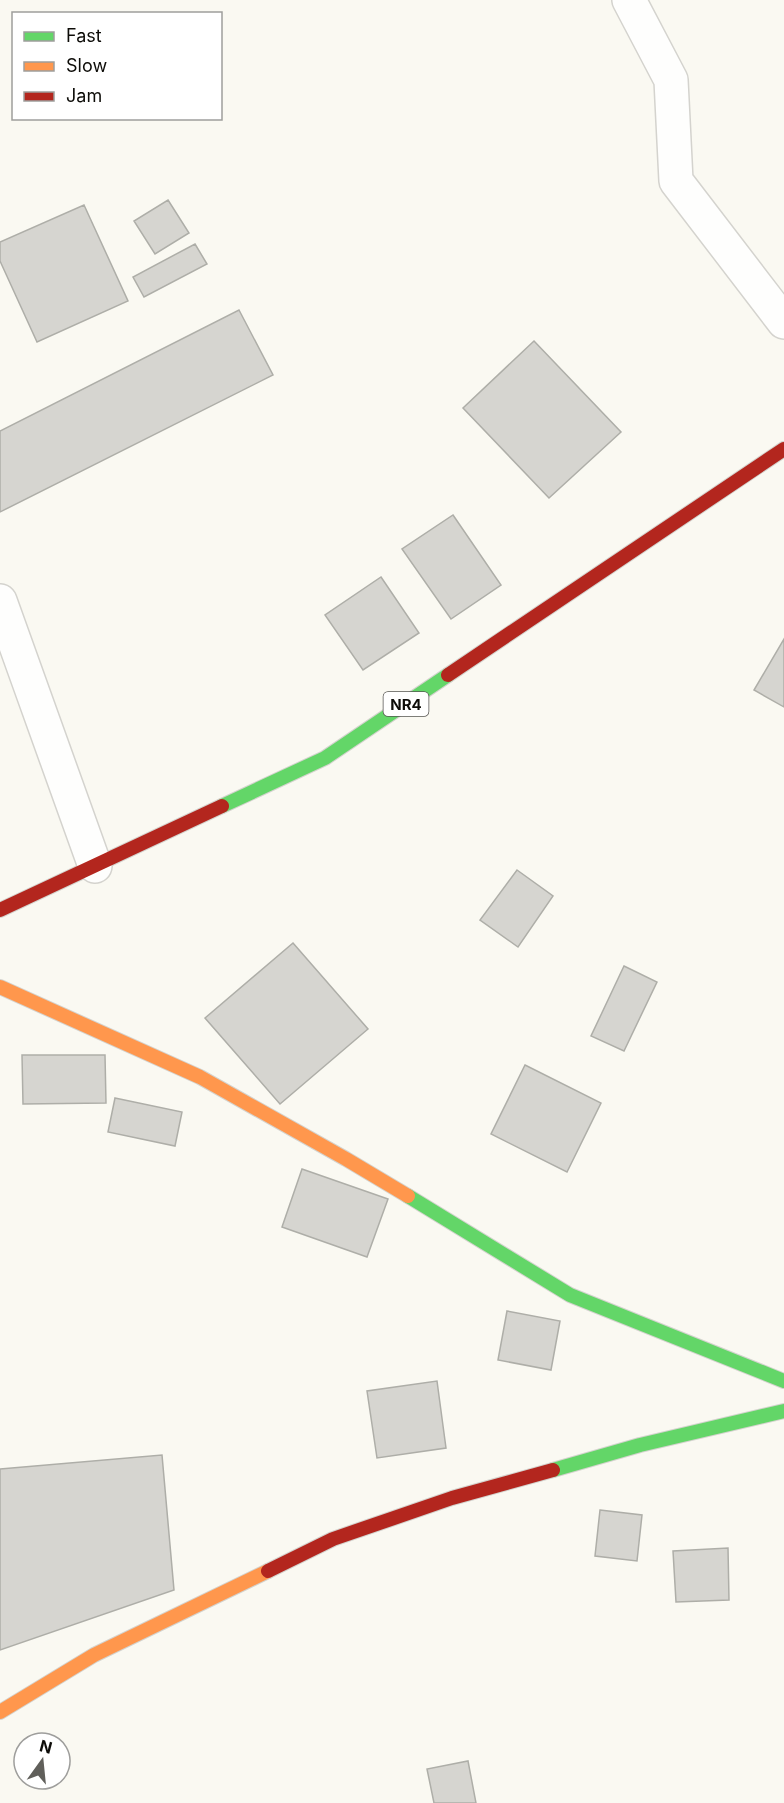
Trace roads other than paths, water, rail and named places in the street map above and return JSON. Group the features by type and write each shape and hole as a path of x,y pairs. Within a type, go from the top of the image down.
{"main road":[{"name":"NR4","path":"0,910 325,758 784,449"},
{"path":"0,987 200,1077 346,1159 570,1295 784,1381"},
{"path":"0,1712 94,1655 333,1539 452,1497 640,1445 784,1411"}],"street":[{"path":"629,0 671,80 676,181 784,322"},
{"path":"0,601 95,866"}]}
